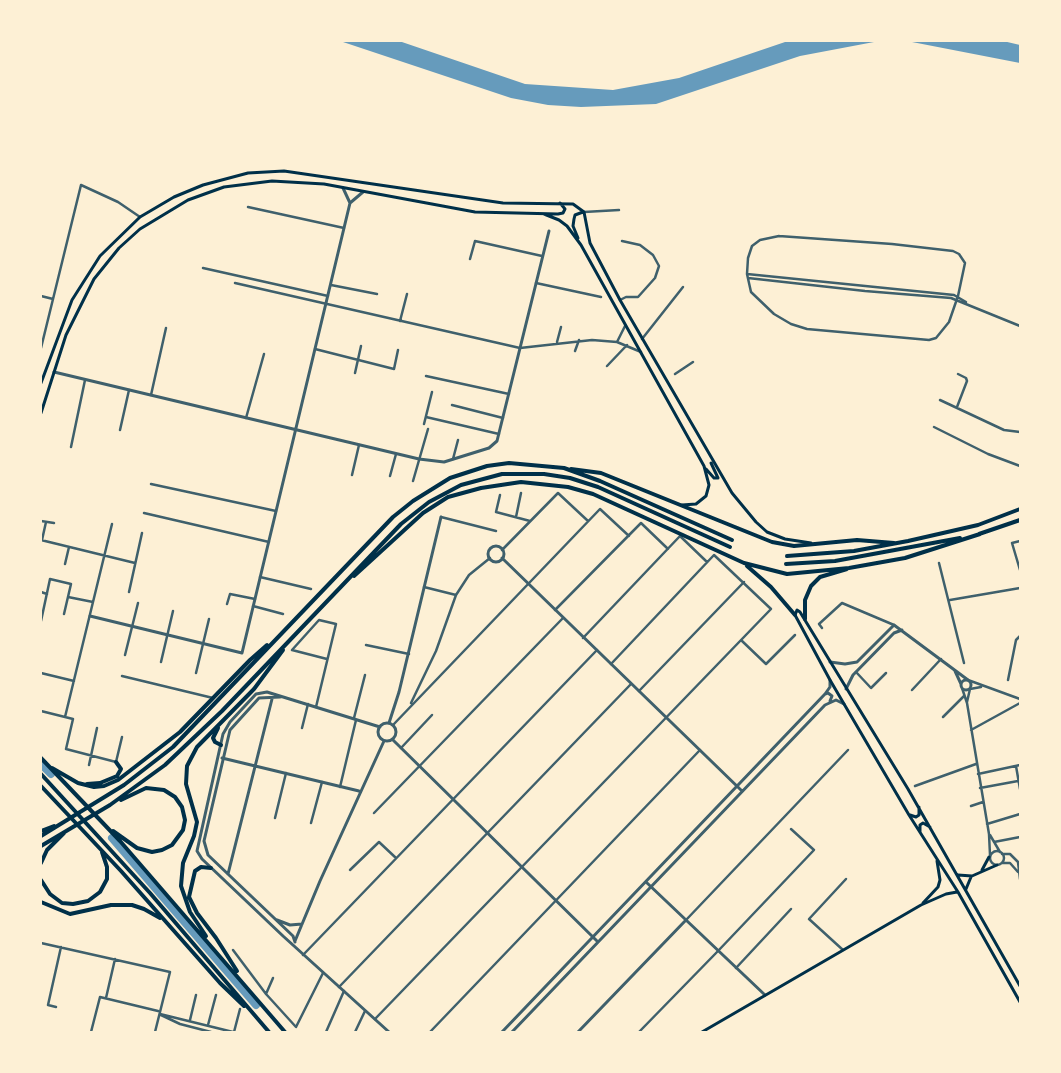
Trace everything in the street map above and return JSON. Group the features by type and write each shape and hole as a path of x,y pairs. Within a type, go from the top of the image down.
{"highway":[{"path":"41,836 142,772 187,735 278,636 393,517 433,487 461,474 503,464 523,463 601,473 676,505 772,542 794,546 857,540 894,543"},
{"path":"564,468 600,481 732,540"},
{"path":"110,805 165,765 192,741 401,524 429,502 460,485 502,474 544,474 570,478 598,487 730,547"},
{"path":"337,590 398,534 423,513 442,501 481,488 521,482 568,487 593,494 744,563 787,574 849,568 905,558 1020,520"},
{"path":"787,556 819,556 894,543 978,525 1020,510"},
{"path":"786,564 844,560 980,534"},
{"path":"744,563 771,587 795,615"},
{"path":"805,619 805,600 811,586 820,577 849,568"},
{"path":"47,764 71,779 94,787 104,786 125,775 163,747 250,660 278,636"},
{"path":"216,951 190,912 183,895 181,879 183,863 194,836 197,822 186,784 187,766 197,747 254,688 289,642"},
{"path":"221,745 215,742 213,738 222,721"},
{"path":"41,758 105,825 285,1032"},
{"path":"84,784 100,783 115,778 120,771 116,762"},
{"path":"41,774 150,893 269,1032"},
{"path":"41,787 100,847 226,989 255,1016"},
{"path":"41,846 110,805 142,789 160,789 173,796 182,807 185,820 183,830 172,845 152,852 137,848 105,825"},
{"path":"41,831 63,822"},
{"path":"41,863 47,850 68,830"},
{"path":"41,880 50,894 62,903 78,904 92,899 103,888 108,875 107,864 100,847"},
{"path":"211,868 200,867 195,871 190,888 190,900 243,982"},
{"path":"41,902 70,914 111,905 132,905 150,912 166,922"}],"main road":[{"path":"41,383 43,370 65,316 82,281 106,249 140,217 174,197 203,185 248,173 284,171 502,203 559,202 573,204 584,212 590,243 620,300 732,493 760,526 785,539 817,544"},
{"path":"41,413 75,314 94,279 119,248 156,218 188,200 206,193 250,183 296,181 475,212 563,212 565,209 559,202"},
{"path":"538,212 559,220 567,226 581,246 626,323 704,466 714,478 718,478 705,449"},
{"path":"581,246 574,230 574,215 584,212"},
{"path":"676,505 696,504 706,496 709,485 704,466"},
{"path":"1020,986 931,827 805,619 797,610 795,615 830,680 920,833 958,892 1020,1002"},
{"path":"909,814 916,818 919,815 919,807"},
{"path":"920,833 920,825 923,823 931,827"},
{"path":"980,872 990,856"},
{"path":"921,905 934,894 938,887 940,871 936,858"},
{"path":"958,874 972,876 999,864"},
{"path":"966,890 972,876"},
{"path":"702,1032 921,905 946,894 958,892"}],"street":[{"path":"41,348 82,184 118,202 140,217"},
{"path":"344,188 350,204"},
{"path":"90,616 242,653 350,204 363,192"},
{"path":"248,207 344,228"},
{"path":"584,212 619,210"},
{"path":"54,372 396,454 438,463 453,459 490,448 497,441 549,231"},
{"path":"769,237 892,244 953,251 959,254 965,263 958,298 943,332 936,338 929,340 807,329 774,314 751,292 747,276 748,258 752,246 769,237"},
{"path":"470,260 475,241 542,256"},
{"path":"620,300 626,297 638,297 655,278 659,266 653,255 640,245 622,241"},
{"path":"203,268 328,296"},
{"path":"747,276 859,284 958,298 1020,326"},
{"path":"747,276 865,291 958,298"},
{"path":"236,282 520,348 579,340 617,342 642,353"},
{"path":"536,282 601,297"},
{"path":"858,290 859,284"},
{"path":"331,285 377,294"},
{"path":"865,291 867,285"},
{"path":"642,339 683,287"},
{"path":"400,321 407,294"},
{"path":"41,296 53,299"},
{"path":"617,342 626,323"},
{"path":"557,342 561,327"},
{"path":"150,395 166,328"},
{"path":"575,351 579,340"},
{"path":"355,373 361,346"},
{"path":"607,366 627,346"},
{"path":"315,350 394,369 398,350"},
{"path":"246,418 264,354"},
{"path":"675,374 693,362"},
{"path":"957,407 967,381 958,374"},
{"path":"426,376 509,394"},
{"path":"71,448 85,380"},
{"path":"120,430 129,390"},
{"path":"424,424 432,392"},
{"path":"940,400 1004,430 1020,432"},
{"path":"452,405 503,418"},
{"path":"426,417 499,434"},
{"path":"934,426 988,454 1020,466"},
{"path":"413,481 428,429"},
{"path":"453,459 458,440"},
{"path":"352,475 359,445"},
{"path":"390,476 396,454"},
{"path":"151,484 276,511"},
{"path":"516,517 522,493"},
{"path":"588,521 558,493 502,550 502,558 742,791"},
{"path":"500,495 496,512 530,521"},
{"path":"294,944 293,936 208,855 204,841 207,815 226,727 256,694 263,692 380,727 391,724 600,509 629,536"},
{"path":"144,513 269,542"},
{"path":"384,741 392,740 396,734 391,724 441,518 496,531"},
{"path":"41,521 54,524"},
{"path":"46,522 42,540 135,563"},
{"path":"555,610 641,523 668,549"},
{"path":"64,717 112,524"},
{"path":"129,592 142,533"},
{"path":"583,638 680,536 708,562"},
{"path":"1020,541 1012,543 1020,570"},
{"path":"502,550 496,546 489,552 490,558 496,562 502,558"},
{"path":"65,564 69,547"},
{"path":"375,1019 523,868 771,609 714,555 611,664"},
{"path":"410,706 436,651 456,595 469,575 490,558"},
{"path":"939,562 964,664"},
{"path":"260,577 311,589"},
{"path":"41,621 50,579 71,584 64,614"},
{"path":"639,692 744,582"},
{"path":"424,587 456,595"},
{"path":"949,600 1020,588"},
{"path":"41,592 47,594"},
{"path":"227,604 230,594 255,599"},
{"path":"68,597 93,602"},
{"path":"125,655 138,603"},
{"path":"822,628 819,624 842,603 894,625 968,680 985,688 1020,699"},
{"path":"253,606 283,614"},
{"path":"161,662 174,611"},
{"path":"374,813 563,618"},
{"path":"196,673 209,619"},
{"path":"316,707 327,659 335,623 319,620 292,650 327,659"},
{"path":"829,661 845,664 857,662 894,625"},
{"path":"846,689 856,672 894,633 902,630"},
{"path":"741,640 766,664 795,635"},
{"path":"1008,680 1016,640 1020,636"},
{"path":"366,645 409,654"},
{"path":"303,955 596,650"},
{"path":"912,690 941,659"},
{"path":"955,671 967,703 989,834 990,862 999,864 1010,863 1018,873"},
{"path":"856,672 871,688 886,674"},
{"path":"41,673 74,682"},
{"path":"340,786 365,675"},
{"path":"122,676 212,698"},
{"path":"502,1032 825,694 830,687 830,680"},
{"path":"962,687 964,681 968,680"},
{"path":"967,703 972,684 968,680"},
{"path":"339,987 632,684"},
{"path":"962,687 970,689 985,688"},
{"path":"512,1032 792,739 830,702 832,696 828,693 825,694"},
{"path":"280,696 272,699 259,698 230,730 197,851 211,868 294,944 303,955 389,1032"},
{"path":"943,716 964,696"},
{"path":"228,874 272,699"},
{"path":"830,702 839,701 846,705"},
{"path":"971,730 1020,703"},
{"path":"302,728 308,704"},
{"path":"41,711 74,720 66,749 116,762 122,737"},
{"path":"400,748 432,715"},
{"path":"380,727 378,732 384,741"},
{"path":"89,765 97,728"},
{"path":"787,734 792,739"},
{"path":"392,740 598,942"},
{"path":"294,944 359,791 384,741"},
{"path":"430,1032 700,750"},
{"path":"578,1032 848,750"},
{"path":"222,758 359,791"},
{"path":"915,786 976,764"},
{"path":"978,774 1018,765 1020,789"},
{"path":"275,818 286,773"},
{"path":"980,788 1018,781"},
{"path":"311,823 322,782"},
{"path":"970,806 983,802"},
{"path":"987,824 1020,814"},
{"path":"639,1032 814,850 791,829"},
{"path":"989,834 1004,858 999,864"},
{"path":"994,842 1020,837"},
{"path":"687,839 692,844"},
{"path":"350,870 379,842 396,858"},
{"path":"990,856 996,851 1010,854 1014,857 1018,862 1020,879"},
{"path":"202,859 204,855 208,855"},
{"path":"843,950 809,919 846,879"},
{"path":"646,882 765,996"},
{"path":"736,968 791,909"},
{"path":"274,918 286,924 303,923"},
{"path":"41,942 170,972 155,1032"},
{"path":"56,1007 48,1005 61,947"},
{"path":"233,950 266,994 296,1027 323,973"},
{"path":"106,998 116,960"},
{"path":"1014,976 1020,973"},
{"path":"266,994 273,978"},
{"path":"326,1032 344,991"},
{"path":"190,1020 196,994"},
{"path":"208,1025 216,995"},
{"path":"91,1032 100,997 234,1032 240,1009"},
{"path":"532,1001 537,1005"},
{"path":"354,1032 365,1011"},
{"path":"159,1013 168,1020 211,1032"},
{"path":"199,1030 200,1023"}],"water":[{"path":"340,41 399,41 525,84 613,90 679,78 788,41 1003,41 1020,45 1020,63 912,42 874,42 800,56 656,104 581,107 548,105 511,98"}],"waterway":[{"path":"41,764 51,774"},
{"path":"112,838 256,1005"}]}
